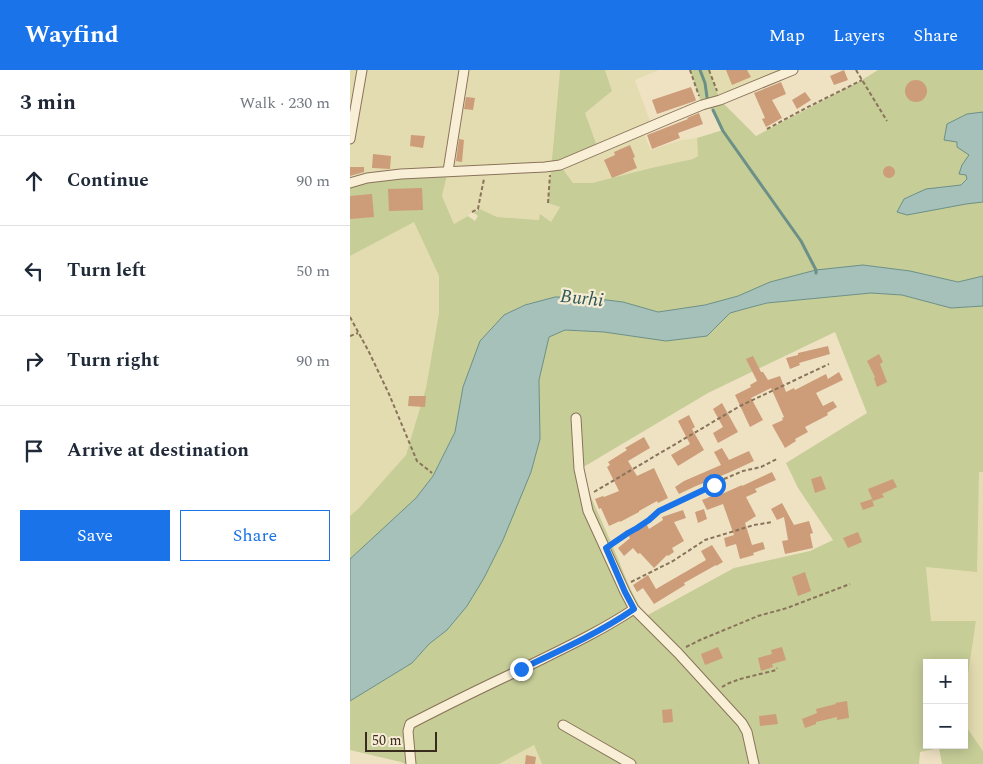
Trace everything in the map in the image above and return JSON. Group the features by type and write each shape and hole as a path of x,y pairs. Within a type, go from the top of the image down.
{"street":[{"path":"350,139 362,70"},
{"path":"448,171 464,70"},
{"path":"350,183 368,178 401,174 560,165 702,105 720,100 793,70"},
{"path":"576,418 579,469 588,511 622,586 634,609 678,653 742,723 747,732 754,764"},
{"path":"411,764 408,731 410,724 556,652 621,618 634,609"},
{"path":"563,725 631,764"}],"path":[{"path":"690,70 702,105"},
{"path":"709,70 720,100"},
{"path":"856,70 886,121"},
{"path":"767,129 862,80"},
{"path":"548,203 551,166"},
{"path":"472,212 478,209 484,180 482,170"},
{"path":"350,317 385,386 417,461 432,473"},
{"path":"350,336 358,332"},
{"path":"586,496 740,406 829,364"},
{"path":"606,548 649,520 659,511 724,479 777,459"},
{"path":"622,586 673,561 705,540 754,525 773,522"},
{"path":"678,653 686,646 734,625 787,608 850,584"},
{"path":"714,693 726,685 776,670 777,668"}],"shaded area":[{"path":"350,70 560,70 551,167 560,207 551,222 540,215 540,220 497,217 480,209 454,224 442,196 448,172 350,183"},
{"path":"605,70 659,70 635,80 652,126 642,130 651,150 681,140 697,138 698,156 693,159 592,183 573,183 560,165 585,113 612,91"},
{"path":"709,70 793,70 720,100"},
{"path":"414,221 439,276 439,313 426,388 406,456 350,516 350,256"},
{"path":"979,472 983,472 983,751 968,729 968,675 976,621 930,621 926,566 976,571"},
{"path":"534,745 542,764 499,764 508,758"}],"green space":[{"path":"560,70 605,70 612,91 585,113 598,149 560,165 573,183 592,183 693,159 698,156 697,138 723,130 713,110 702,105 690,70 709,70 720,100 756,136 878,70 983,70 983,276 958,282 910,271 863,265 705,305 658,312 623,302 555,297 524,305 504,315 463,387 455,432 433,476 416,498 350,559 350,516 406,455 426,388 439,313 439,276 414,222 350,256 350,183 448,171 442,196 454,224 468,216 475,221 478,216 474,213 480,209 497,217 539,220 540,214 551,222 560,207 548,203"},
{"path":"872,293 902,295 951,308 983,306 983,472 979,472 977,572 926,567 931,621 976,621 968,675 968,659 923,659 923,749 934,749 920,752 919,764 542,764 534,745 499,764 405,764 350,750 350,701 412,663 429,644 447,630 531,472 540,439 539,380 549,337 565,330 604,332 666,341 707,336 730,313 767,303","holes":["835,332 867,413 786,463 798,488 833,540 810,551 734,568 646,616 636,600 580,469 708,393"]},
{"path":"968,729 983,751 983,764 942,764 939,749 968,749"}],"water":[{"path":"983,112 983,202 907,215 897,212 904,199 926,189 961,185 967,179 966,175 959,174 962,165 969,155 957,147 957,142 944,140 947,124 967,114"},
{"name":"Burhi","path":"863,265 910,271 958,282 983,276 983,306 951,308 902,295 871,293 767,303 730,313 707,336 666,341 604,332 565,330 549,337 539,380 540,439 531,472 503,540 484,578 467,606 447,630 429,644 412,663 350,701 350,559 416,498 433,476 455,432 463,387 480,341 504,315 525,305 555,297 582,297 623,302 658,312 705,305 738,296 770,282 816,270"}],"building":[{"path":"726,70 747,70 751,77 732,85"},
{"path":"844,70 848,80 834,85 830,76"},
{"path":"916,80 924,83 927,91 924,99 916,102 908,99 905,91 908,83"},
{"path":"781,82 786,94 772,100 782,118 766,127 762,119 765,118 754,93"},
{"path":"691,87 695,101 657,114 652,100"},
{"path":"805,92 811,100 797,109 792,100"},
{"path":"466,97 475,98 473,110 464,109"},
{"path":"699,113 703,124 678,133 680,138 652,149 647,135"},
{"path":"411,135 425,136 423,148 410,146"},
{"path":"459,139 464,140 462,162 456,161"},
{"path":"630,145 637,168 612,178 604,160 615,155 614,152"},
{"path":"373,154 391,156 390,169 372,168"},
{"path":"887,166 891,166 895,172 891,178 887,178 883,174 883,170"},
{"path":"350,167 364,167 364,172 350,176"},
{"path":"422,188 423,210 389,211 388,189"},
{"path":"372,194 374,217 350,219 350,196"},
{"path":"828,346 830,354 799,363 800,365 790,369 786,358 798,355 798,353"},
{"path":"879,354 883,362 880,364 887,382 877,387 875,377 867,361"},
{"path":"753,356 761,372 763,372 768,380 780,376 786,392 794,388 795,390 826,374 828,379 839,372 843,380 816,393 823,406 833,401 837,407 827,413 828,415 805,427 808,432 795,439 796,441 785,448 772,425 783,420 782,418 784,417 771,388 751,398 763,420 750,427 735,395 751,387 750,385 757,381 746,359"},
{"path":"409,396 426,396 425,407 408,406"},
{"path":"722,403 738,432 718,443 713,433 723,427 713,409"},
{"path":"689,415 695,427 692,429 704,450 678,466 671,455 690,444 678,421"},
{"path":"644,437 650,448 628,461 637,476 654,468 668,498 658,503 657,501 620,522 609,526 595,499 619,491 607,467 610,465 608,462 627,450 625,448"},
{"path":"722,448 729,460 749,451 754,461 679,494 675,487 684,481 721,465 714,452"},
{"path":"772,472 776,480 755,489 757,492 746,497 756,516 745,523 752,545 763,542 765,549 740,559 736,544 726,547 724,538 734,535 723,504 707,510 702,500 742,486"},
{"path":"821,476 826,489 815,493 811,479"},
{"path":"893,479 897,487 882,494 884,497 873,501 868,489"},
{"path":"872,499 874,506 863,510 860,503"},
{"path":"782,503 794,525 809,521 813,533 810,534 813,548 785,554 782,541 788,540 784,517 777,520 771,509"},
{"path":"704,509 707,519 698,523 695,512"},
{"path":"683,510 686,518 674,522 684,541 672,548 674,552 667,555 654,568 633,548 624,556 618,548 630,538 625,531 646,523 649,529 663,520 662,517"},
{"path":"858,532 862,542 848,548 843,538"},
{"path":"712,545 723,562 684,583 685,585 654,604 643,588 637,592 633,585 648,575 656,589 706,560 701,551"},
{"path":"805,572 811,591 798,596 792,577"},
{"path":"718,647 723,658 705,665 701,654"},
{"path":"782,647 786,660 772,664 773,667 761,671 758,658 772,654 771,650"},
{"path":"847,701 849,718 837,720 837,717 816,722 816,724 805,728 802,719 817,713 816,709"},
{"path":"672,709 673,722 663,723 662,710"},
{"path":"776,714 778,724 760,726 759,716"},
{"path":"526,755 536,757 535,764 525,764"}],"waterway":[{"path":"700,70 705,83 707,97"},
{"path":"713,110 723,131 801,241 816,273"}],"route":[{"path":"521,669 621,618 634,609 606,548 649,520 659,511 714,485"}]}
